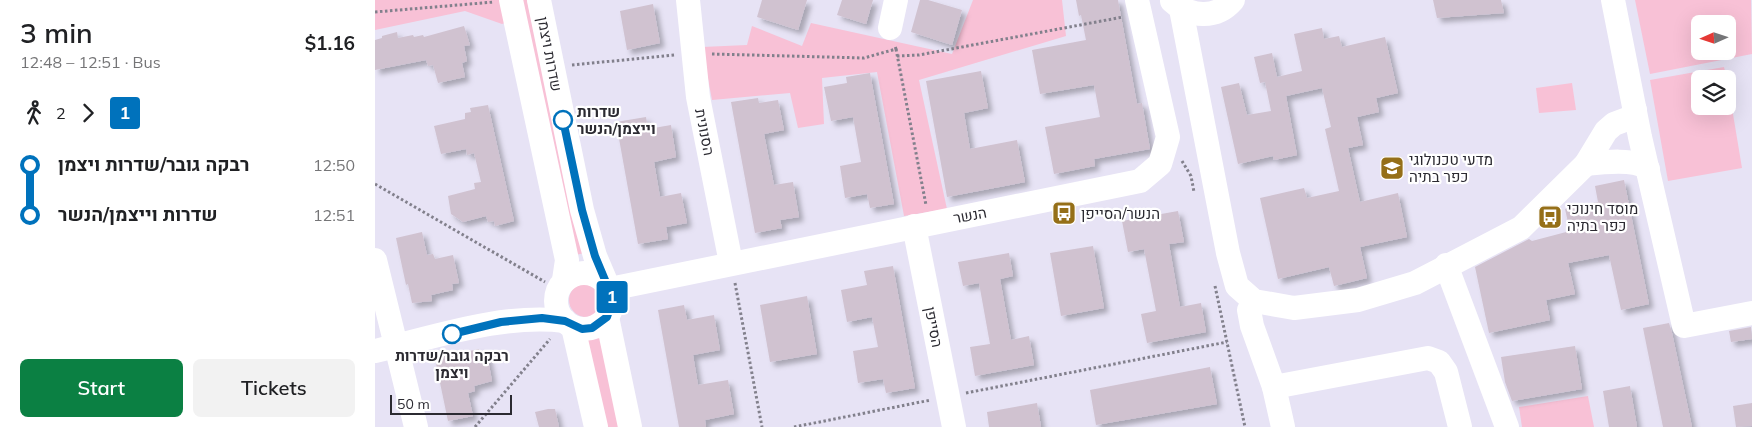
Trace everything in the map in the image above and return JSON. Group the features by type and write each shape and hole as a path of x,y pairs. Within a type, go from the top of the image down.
{"street":[{"name":"שדרות ויצמן","path":"511,0 567,260 561,285"},
{"name":"שדרות ויצמן","path":"539,0 582,210 595,256 608,286"},
{"name":"הסנונית","path":"688,0 698,97 731,263"},
{"path":"893,38 896,0"},
{"path":"1176,4 1194,14 1207,14 1221,10 1233,0"},
{"path":"1613,0 1633,123 1630,164 1684,326 1752,313"},
{"path":"1176,4 1227,253 1237,286 1254,301 1294,308 1358,300 1415,283 1521,228 1586,164 1614,124 1633,123"},
{"name":"הנשר","path":"608,286 1140,181 1160,164 1168,137 1139,7"},
{"path":"1601,140 1603,153 1630,164"},
{"path":"1586,164 1630,164"},
{"name":"הסייפן","path":"922,224 954,427"},
{"path":"375,260 385,348 415,427"},
{"path":"1446,266 1507,427"},
{"path":"501,322 578,273 586,272 593,274 608,286 613,299 607,317 631,427"},
{"path":"561,285 556,304 569,324 597,427"},
{"path":"1254,301 1249,310 1252,326 1274,386 1283,427"},
{"path":"385,348 501,322 542,318 592,328 607,317"},
{"path":"1274,386 1428,358 1439,362 1446,372 1460,427"}],"path":[{"path":"375,12 511,0"},
{"path":"897,56 919,55 1139,7"},
{"path":"552,67 693,53 864,58 893,38 922,224"},
{"path":"1168,137 1191,176 1195,196"},
{"path":"375,184 561,285"},
{"path":"731,263 762,427"},
{"path":"1214,284 1245,427"},
{"path":"475,427 569,324"},
{"path":"794,427 1227,342"}],"shaded area":[{"path":"375,0 507,0 512,21 502,24 465,11 375,30"},
{"path":"515,0 527,0 578,236 585,253 570,256"},
{"path":"973,0 1062,0 1066,36 919,80 947,209 904,216 877,72 822,78 824,124 798,128 790,93 712,100 702,47 747,45 752,26 802,46 811,23 952,54"},
{"path":"1635,0 1751,0 1752,54 1736,57 1736,15 1691,15 1691,60 1721,60 1650,74"},
{"path":"1724,67 1725,70 1707,70"},
{"path":"1691,73 1691,115 1733,115 1742,168 1668,181 1650,80"},
{"path":"1572,83 1576,110 1539,113 1536,88"},
{"path":"586,283 593,284 598,288 602,293 602,307 598,312 593,316 586,317 579,316 574,312 570,307 569,300 570,293 574,288 579,284"},
{"path":"603,329 625,427 600,427 580,333 597,332"},
{"path":"1588,396 1594,427 1522,427 1519,407"}],"building":[{"path":"762,0 807,0 798,30 757,17"},
{"path":"842,0 873,0 866,24 837,15"},
{"path":"920,0 928,0 962,10 952,45 911,32"},
{"path":"1076,0 1118,0 1137,104 1142,103 1150,149 1094,159 1095,166 1054,174 1045,127 1100,117 1094,85 1040,94 1032,50 1086,40"},
{"path":"1433,0 1501,0 1504,13 1437,18"},
{"path":"653,4 660,43 627,50 620,11"},
{"path":"464,26 470,45 464,46 467,61 462,63 465,77 438,83 433,65 428,66 426,60 375,70 375,40 382,38 382,36 397,32 398,38 413,35 414,37 423,35 424,37"},
{"path":"1322,28 1324,39 1339,36 1342,47 1385,37 1398,93 1376,98 1379,112 1357,117 1363,145 1348,148 1360,202 1398,193 1407,237 1360,247 1367,278 1334,286 1329,267 1278,279 1260,198 1304,188 1307,198 1339,191 1325,129 1331,127 1322,88 1286,96 1297,155 1274,160 1273,156 1238,164 1221,87 1239,83 1247,115 1271,111 1265,82 1260,83 1254,57 1272,53 1277,77 1302,71 1294,34"},
{"path":"981,71 988,108 964,113 970,149 1017,140 1025,182 947,197 926,81"},
{"path":"870,73 894,204 870,208 867,194 845,198 840,166 861,162 853,117 831,121 824,87 847,83 846,77"},
{"path":"758,98 759,103 778,100 784,130 764,134 774,185 793,182 799,217 780,220 782,228 755,233 731,102"},
{"path":"488,105 514,221 495,226 494,221 488,222 486,216 463,222 451,214 448,196 475,189 474,183 481,182 474,153 467,155 466,149 441,154 434,126 465,119 465,113 471,112 470,108"},
{"path":"646,117 648,129 671,125 676,157 654,162 660,197 681,193 687,223 666,227 668,239 638,244 616,122"},
{"path":"1624,180 1649,304 1621,310 1609,255 1568,263 1575,294 1546,300 1550,320 1489,333 1475,267 1529,239 1532,241 1570,231 1565,209 1598,202 1595,186"},
{"path":"1178,211 1184,242 1169,244 1180,307 1201,303 1206,332 1147,343 1141,314 1156,311 1144,249 1128,252 1122,221"},
{"path":"422,232 427,255 433,254 435,259 453,255 459,283 452,284 453,290 431,295 432,301 412,303 408,284 406,285 396,238"},
{"path":"1093,246 1104,308 1061,316 1050,253"},
{"path":"1009,253 1013,276 1000,279 1011,340 1029,336 1034,365 975,376 970,347 990,344 979,283 963,286 958,262"},
{"path":"893,266 915,388 886,393 883,379 858,383 853,351 878,347 872,317 847,322 841,290 867,285 864,271"},
{"path":"807,296 817,354 770,362 760,305"},
{"path":"684,305 687,320 714,315 720,350 693,355 698,385 728,380 734,414 705,420 706,427 679,427 658,310"},
{"path":"1669,323 1692,427 1663,427 1643,328"},
{"path":"1751,327 1752,339 1731,342 1729,331"},
{"path":"1575,346 1582,389 1512,401 1505,382 1501,357"},
{"path":"479,349 480,355 487,354 492,381 474,386 475,391 468,393 473,416 448,421 434,354 454,350 455,354"},
{"path":"1210,367 1217,404 1096,425 1090,390"},
{"path":"1630,386 1637,427 1609,427 1603,391"},
{"path":"1037,403 1041,427 989,427 987,412"},
{"path":"1752,403 1752,426 1736,427 1733,406"},
{"path":"555,409 559,427 539,427 535,412"}],"bus line":[{"name":"1","path":"452,334 501,322 542,318 565,321 582,329 592,328 601,324 612,308 613,299 610,289 595,256 582,210 563,120"}],"place":[{"name":"שדרות וייצמן/הנשר","path":"563,120"},
{"name":"מדעי טכנולוגי כפר בתיה","path":"1392,168"},
{"name":"הנשר/הסייפן","path":"1064,213"},
{"name":"מוסד חינוכי כפר בתיה","path":"1550,217"},
{"name":"רבקה גובר/שדרות ויצמן","path":"452,334"}]}
